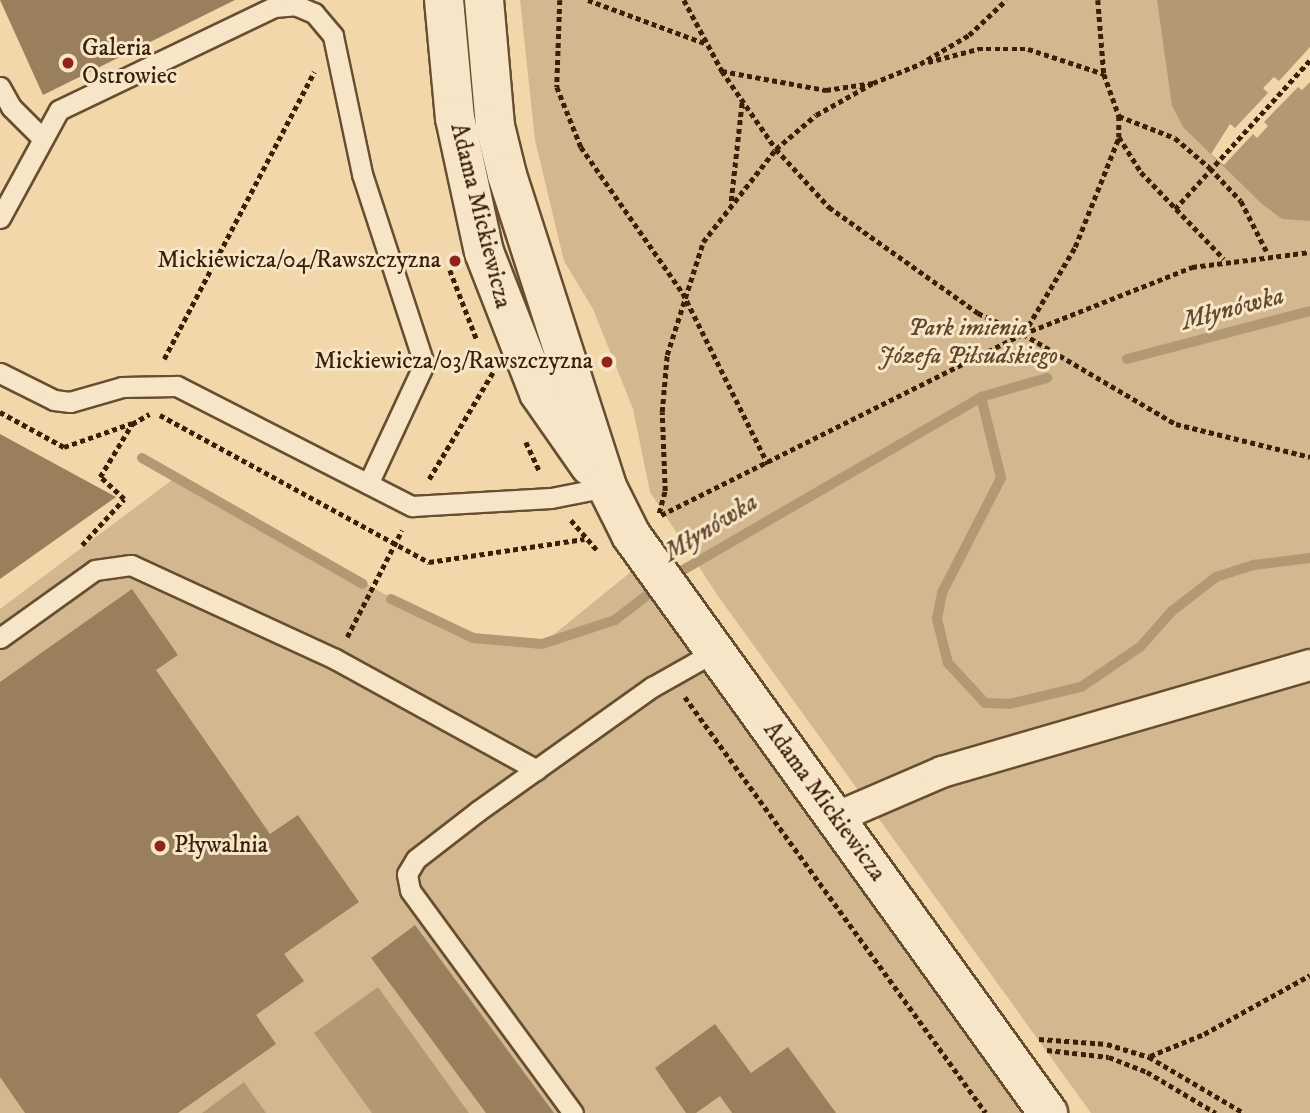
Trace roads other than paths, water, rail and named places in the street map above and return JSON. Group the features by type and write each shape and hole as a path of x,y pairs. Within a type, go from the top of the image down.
{"street":[{"name":"Adama Mickiewicza","path":"444,0 447,63 466,172 510,331 539,393 607,487 634,540 1048,1113"},
{"name":"Adama Mickiewicza","path":"484,0 495,126 507,175 607,487"},
{"path":"835,818 942,772 1310,665"}],"lane":[{"path":"0,218 59,110 274,6 295,5 314,13 333,36 362,174 424,365 368,484"},
{"path":"0,87 43,139"},
{"path":"0,373 54,400 70,402 150,385 177,386 221,406 412,506 551,498 607,487"},
{"path":"0,638 95,570 113,563 152,573 335,659 537,770"},
{"path":"573,1113 410,890 407,874 416,859 537,770 670,677 716,650"}],"waterway":[{"name":"Młynówka","path":"1127,359 1310,311"},
{"name":"Młynówka","path":"671,577 981,397 1047,378"},
{"path":"981,397 1001,478 942,593 937,619 948,663 985,703 1009,704 1081,687 1140,647 1172,611 1216,577 1254,565 1310,558"},
{"name":"Młynówka","path":"142,458 363,584"},
{"name":"Młynówka","path":"391,599 473,638 542,644 615,620 659,586"}],"place":[{"name":"Galeria Ostrowiec","path":"68,63"},
{"name":"Mickiewicza/04/Rawszczyzna","path":"455,261"},
{"name":"Mickiewicza/03/Rawszczyzna","path":"607,362"},
{"name":"Pływalnia","path":"160,846"}],"park label":[{"name":"Park imienia Józefa Piłsudskiego","path":"968,343"}]}
